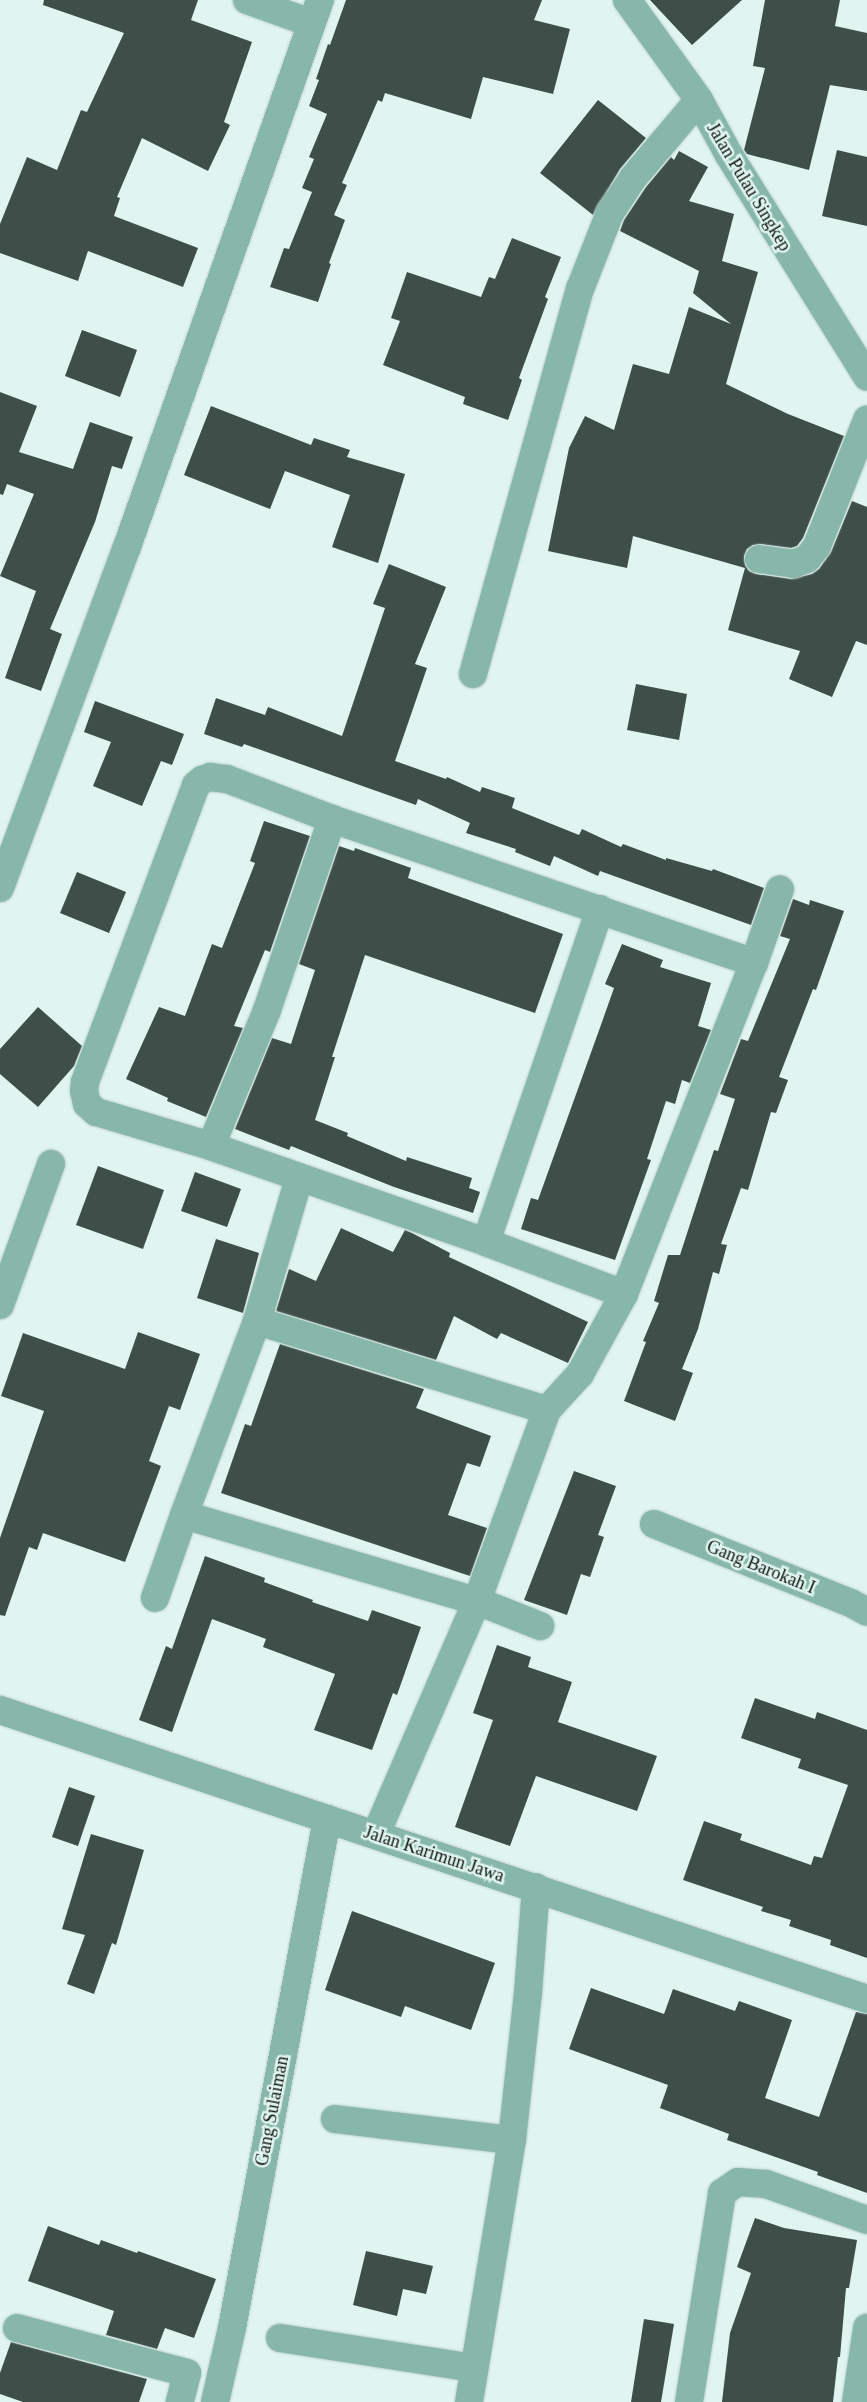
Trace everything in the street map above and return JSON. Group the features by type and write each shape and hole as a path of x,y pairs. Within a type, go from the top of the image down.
{"street":[{"path":"0,888 128,547 315,11 247,0"},
{"name":"Jalan Pulau Singkep","path":"627,0 699,100 750,189 867,377"},
{"path":"473,674 580,289 610,213 633,178 699,100"},
{"path":"759,559 793,564 807,559 817,546 867,420"},
{"path":"624,1294 486,1242 211,1146 96,1112 88,1104 84,1091 88,1073 196,785 210,777 228,779 332,819 754,963"},
{"path":"211,1146 267,1010 332,819"},
{"path":"376,1834 477,1601 547,1410 580,1374 624,1294 754,963 780,889"},
{"path":"486,1242 600,909"},
{"path":"0,1305 51,1164"},
{"path":"155,1598 184,1514 258,1321 299,1178"},
{"path":"258,1321 547,1410"},
{"path":"184,1514 477,1601 540,1626"},
{"name":"Gang Barokah I","path":"654,1524 851,1603 867,1612"},
{"name":"Jalan Karimun Jawa","path":"0,1710 327,1819 866,1994"},
{"name":"Gang Sulaiman","path":"216,2402 232,2328 327,1819"},
{"path":"469,2402 512,2140 528,1992 536,1887"},
{"path":"335,2119 512,2140"},
{"path":"690,2402 722,2193 738,2182 766,2184 867,2220"},
{"path":"17,2328 186,2373 180,2402"},
{"path":"856,2402 867,2328"},
{"path":"280,2338 474,2368"}],"building":[{"path":"44,0 198,0 191,20 252,42 224,122 230,125 208,171 142,138 117,197 120,198 114,216 198,248 183,287 88,251 78,281 0,253 0,224 27,157 57,170 81,110 87,112 124,33 43,5"},
{"path":"346,0 542,0 534,20 570,29 553,94 483,77 471,119 385,93 382,102 378,100 342,183 347,185 334,215 345,220 329,263 331,264 318,302 270,287 284,248 289,249 312,192 302,188 314,159 309,157 327,114 309,106 319,80 316,79 328,44 330,45"},
{"path":"650,0 742,0 692,45"},
{"path":"765,0 840,0 835,26 867,33 867,91 830,85 809,170 747,154 744,150 765,68 753,66"},
{"path":"598,100 646,138 620,169 593,215 540,173"},
{"path":"837,150 867,157 867,226 822,216"},
{"path":"679,151 708,167 689,201 734,214 722,261 758,272 726,384 788,414 844,436 803,538 797,546 791,548 761,544 753,545 747,549 744,556 745,565 749,571 756,574 791,579 812,574 819,569 831,552 852,501 867,507 867,645 856,641 832,697 789,679 800,651 728,630 745,568 633,536 627,568 548,551 569,448 585,416 614,430 633,364 669,374 689,307 731,324 693,293 699,271 620,231 624,220 646,187 671,157 674,160"},
{"path":"512,238 561,257 545,297 548,299 519,378 522,380 508,420 463,404 465,397 383,365 400,321 391,318 407,272 481,297 489,277 495,279"},
{"path":"82,330 137,350 120,397 65,376"},
{"path":"0,392 37,406 19,452 73,469 90,422 133,437 122,469 112,466 95,522 50,629 62,634 41,691 5,678 36,591 0,576 34,494 7,484 3,495 0,494"},
{"path":"211,406 311,445 314,438 350,450 347,457 405,474 378,563 332,547 350,495 285,471 270,509 184,475"},
{"path":"389,564 446,587 415,664 427,668 395,761 446,779 447,777 480,792 482,787 515,798 512,808 579,835 582,829 621,847 623,844 666,860 666,858 712,871 713,869 764,888 751,925 600,871 598,876 554,856 550,866 515,852 516,849 466,833 470,823 418,799 416,805 244,744 242,747 204,734 216,698 265,715 268,707 342,736 385,608 373,604"},
{"path":"636,684 687,694 679,740 627,730"},
{"path":"95,701 184,734 172,765 161,761 142,806 93,786 111,742 84,732"},
{"path":"264,821 310,836 270,952 265,950 234,1026 243,1028 206,1117 167,1101 168,1098 126,1079 159,1007 185,1016 212,944 222,948 255,863 250,861"},
{"path":"339,846 354,851 355,848 411,868 408,878 563,934 535,1013 365,955 332,1057 335,1057 315,1120 348,1133 347,1136 406,1161 407,1157 472,1178 469,1188 480,1192 473,1213 394,1187 291,1146 289,1150 235,1129 272,1038 291,1044 315,970 299,964"},
{"path":"77,872 126,892 109,933 60,913"},
{"path":"793,899 809,905 810,900 844,911 816,990 813,989 779,1077 788,1080 776,1113 771,1112 748,1190 741,1188 721,1244 727,1245 719,1274 713,1272 698,1329 682,1369 693,1373 675,1421 624,1401 646,1342 643,1341 659,1303 654,1301 668,1255 680,1255 714,1150 718,1151 735,1099 720,1094 741,1039 748,1041 790,939 780,936"},
{"path":"622,944 663,960 660,967 711,983 698,1026 711,1030 690,1083 682,1080 675,1104 666,1101 647,1159 651,1160 615,1260 521,1229 531,1198 538,1200 602,1022 614,988 605,984"},
{"path":"38,1007 82,1046 74,1066 38,1107 0,1074 0,1049"},
{"path":"98,1166 164,1190 143,1249 76,1225"},
{"path":"195,1172 241,1189 227,1227 181,1211"},
{"path":"341,1228 393,1252 405,1230 450,1253 449,1257 588,1322 568,1363 501,1333 497,1339 454,1316 436,1360 276,1311 289,1269 316,1281"},
{"path":"216,1239 259,1253 243,1313 197,1298"},
{"path":"138,1332 200,1354 180,1410 169,1406 149,1461 161,1466 125,1562 43,1533 37,1550 29,1547 5,1616 0,1615 0,1538 44,1411 1,1396 23,1333 125,1369"},
{"path":"280,1344 424,1389 416,1408 491,1436 480,1467 467,1463 448,1515 487,1528 470,1576 221,1493 245,1424 251,1426"},
{"path":"574,1471 616,1486 598,1535 604,1537 590,1577 581,1574 567,1615 524,1600"},
{"path":"205,1556 265,1578 264,1582 313,1600 312,1602 368,1621 372,1610 421,1627 397,1695 393,1693 372,1750 314,1730 335,1674 263,1647 266,1639 212,1619 172,1732 139,1720 166,1646 172,1649"},
{"path":"497,1645 531,1657 528,1667 572,1682 558,1722 657,1756 637,1811 536,1776 510,1846 455,1827 493,1720 473,1713"},
{"path":"755,1698 815,1719 817,1712 867,1730 867,1958 830,1945 831,1940 789,1926 791,1920 761,1911 763,1907 683,1880 704,1821 742,1834 740,1840 811,1865 814,1856 822,1858 848,1785 798,1768 801,1759 741,1738"},
{"path":"69,1787 95,1796 78,1846 52,1837"},
{"path":"91,1834 144,1850 116,1945 112,1943 94,1994 67,1984 85,1935 62,1929"},
{"path":"352,1911 495,1963 471,2030 405,2006 401,2017 325,1990"},
{"path":"591,1988 664,2014 673,1989 735,2011 739,2001 792,2020 765,2098 819,2117 856,2012 867,2014 867,2193 817,2175 818,2172 727,2140 729,2134 660,2108 668,2085 569,2049"},
{"path":"755,2218 784,2228 857,2240 849,2288 846,2288 840,2357 838,2357 833,2402 722,2402 730,2333 751,2273 737,2267"},
{"path":"48,2226 99,2245 101,2240 137,2253 138,2251 216,2279 194,2338 165,2328 157,2349 106,2335 114,2311 28,2281"},
{"path":"366,2251 433,2266 426,2294 403,2289 397,2316 353,2305"},
{"path":"644,2319 674,2324 661,2402 631,2402"},
{"path":"11,2342 147,2379 139,2402 23,2402 0,2394 0,2373"}]}
